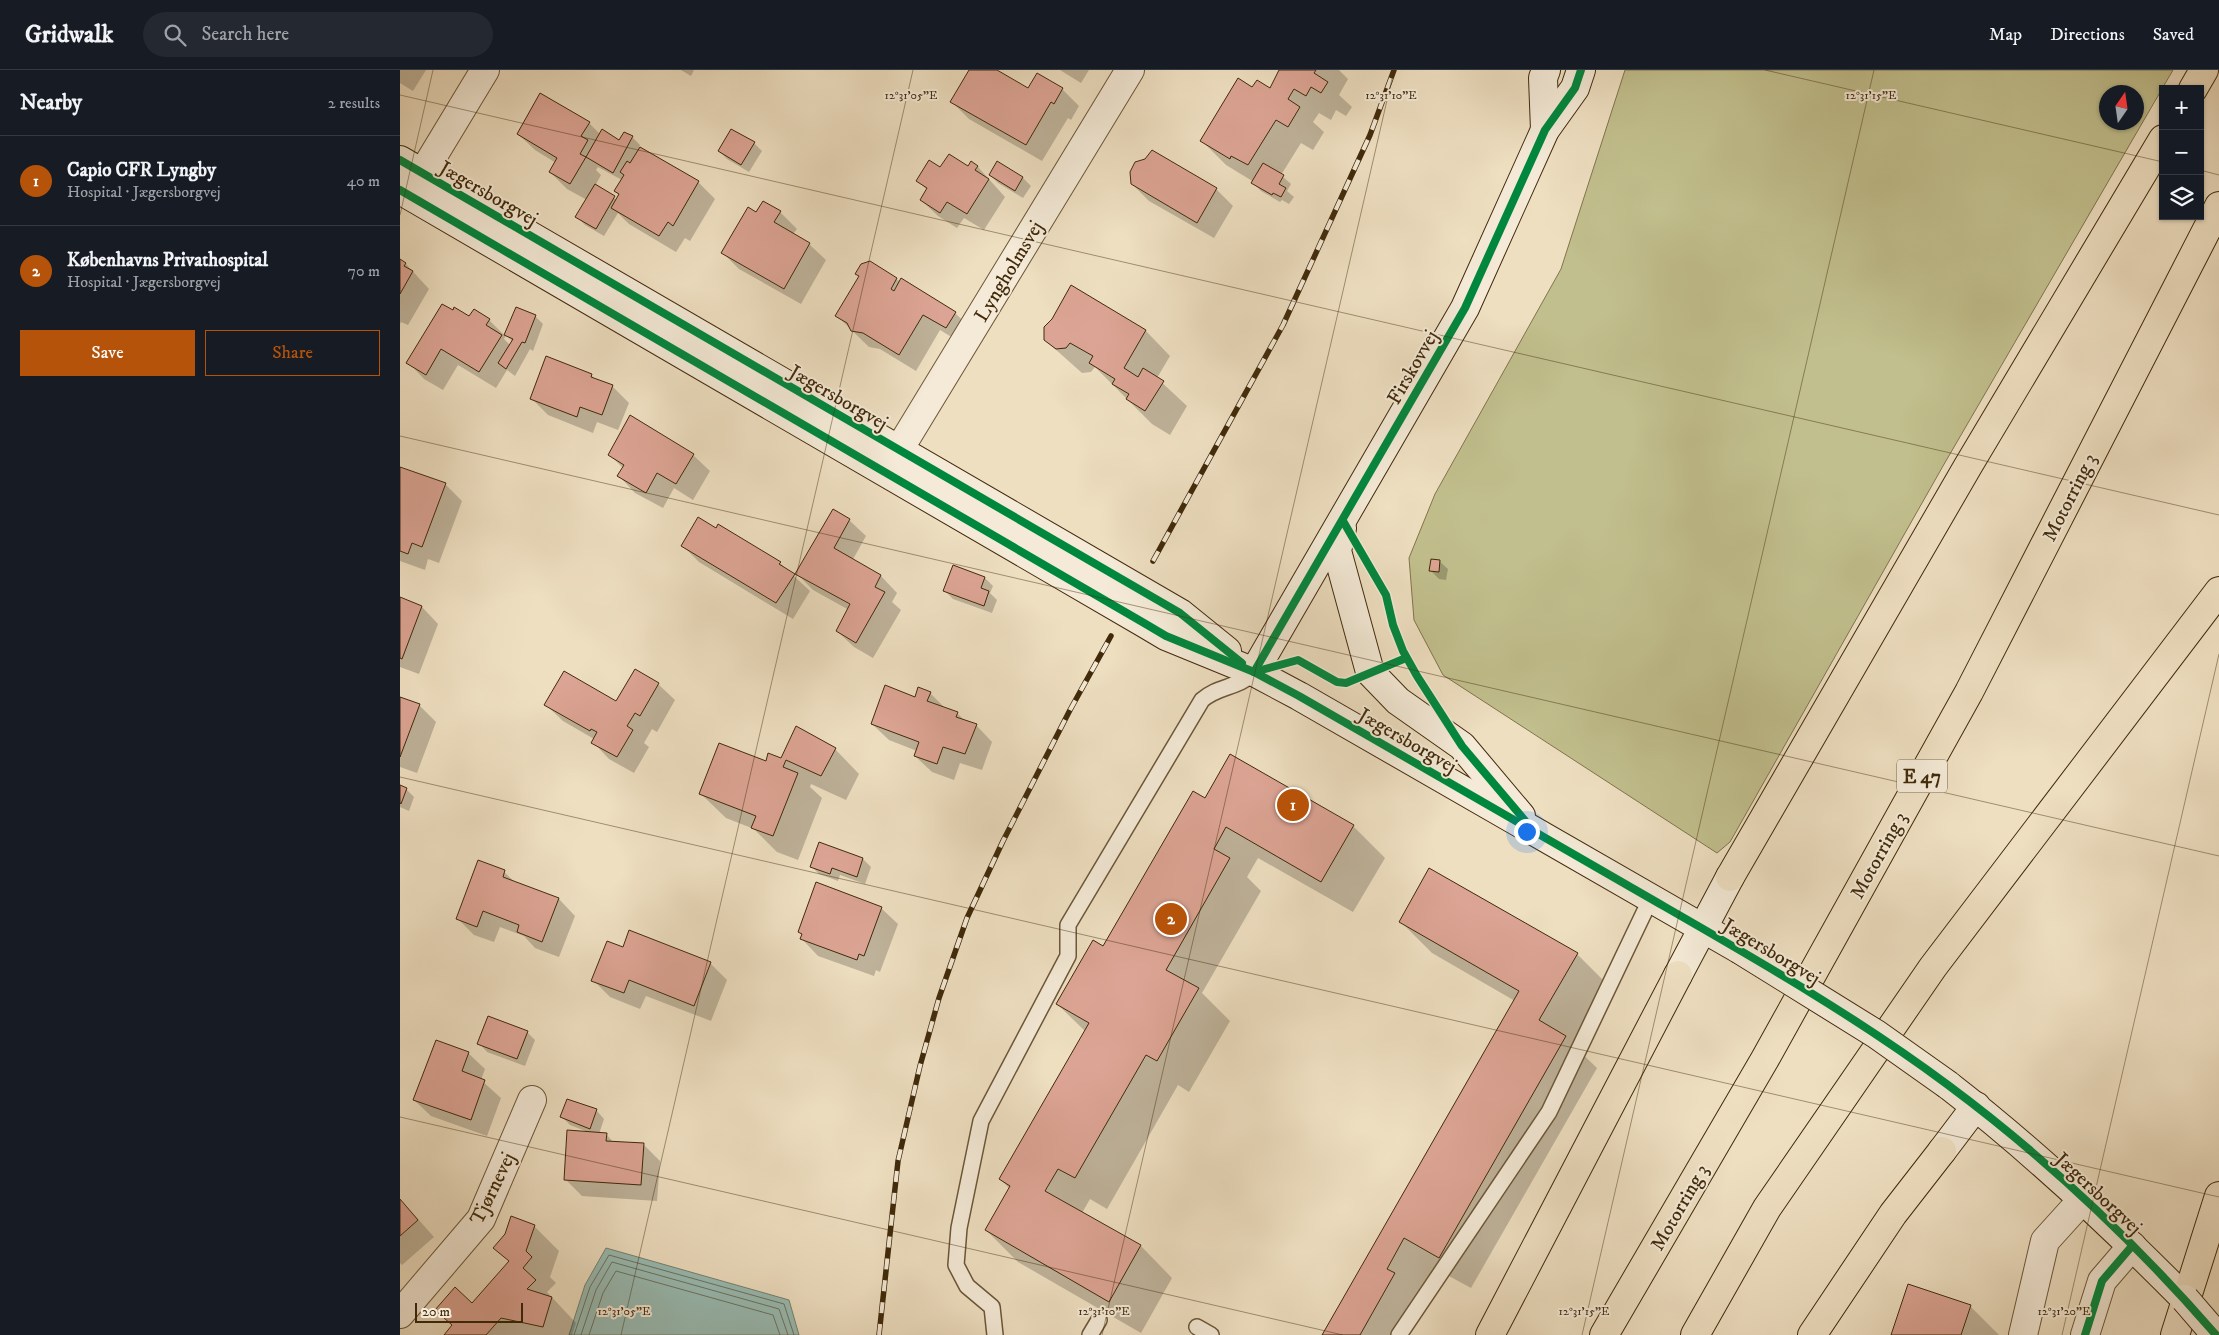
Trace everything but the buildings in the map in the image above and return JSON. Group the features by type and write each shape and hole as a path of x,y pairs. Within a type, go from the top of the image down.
{"highway":[{"path":"2195,85 2204,70"},
{"path":"1730,878 1963,475 2159,146"},
{"name":"Motorring 3","path":"1604,1335 1765,1059 1968,692 2219,206"},
{"path":"1695,1335 1767,1208 1933,966 2219,592"},
{"path":"1490,1335 1678,975"},
{"path":"1812,1335 1893,1214 1942,1151"},
{"path":"2175,1335 2219,1196"}],"street":[{"path":"408,180 485,70"},
{"name":"Lyngholmsvej","path":"892,461 1130,70"},
{"name":"Firskovvej","path":"1545,130 1543,78 1546,70"},
{"name":"Firskovvej","path":"1254,672 1343,521 1464,308 1545,130 1575,88 1581,70"},
{"name":"Jægersborgvej","path":"408,180 892,461 1166,636 1254,672 1534,830 1739,949 1868,1030 1976,1106 2083,1199 2185,1299 2216,1335"},
{"path":"1343,521 1337,551 1370,672 1398,701 1462,746 1534,830"},
{"path":"1678,975 1730,878"},
{"name":"Tjørnevej","path":"400,1314 482,1219 532,1100"},
{"path":"1942,1151 1976,1106"},
{"name":"Jægersborgvej","path":"2023,1335 2045,1241 2083,1199"},
{"path":"2085,1335 2102,1281 2136,1249"}],"lane":[{"path":"995,1335 992,1307 967,1286 956,1265 959,1228 981,1121 1068,956 1068,924 1202,700 1211,692 1221,688 1236,686 1246,681 1254,672"},
{"path":"1400,1335 1549,1112 1651,898"},
{"path":"1090,1335 1099,1320"},
{"path":"1197,1327 1211,1335"}],"shaded area":[{"path":"1625,70 2173,70 2164,85 2159,85 2159,94 2144,120 2144,85 2099,85 2099,130 2138,130 1943,466 1730,842 1717,853 1443,675 1414,620 1409,558 1435,494 1561,269"}],"water":[{"path":"606,1248 789,1300 799,1335 569,1335 585,1285"}],"railway":[{"path":"1153,561 1283,325 1370,135 1394,70"},
{"path":"879,1335 898,1161 920,1066 939,998 967,918 1003,841 1070,710 1111,636"}],"cycle path":[{"path":"1254,672 1465,308 1545,130 1575,88 1581,70"},
{"path":"400,160 1180,613 1242,663"},
{"path":"400,190 1166,636 1254,672 1299,696 1709,932 1830,1005 1948,1085 2020,1142 2122,1235 2216,1335"},
{"path":"1343,521 1386,595 1393,625 1403,651 1417,676 1462,746 1527,823"},
{"path":"1254,672 1298,660 1337,682 1346,683 1406,658"},
{"path":"2085,1335 2102,1281 2132,1246"}],"place":[{"name":"Capio CFR Lyngby","path":"1293,805"},
{"name":"Københavns Privathospital","path":"1171,919"}]}
